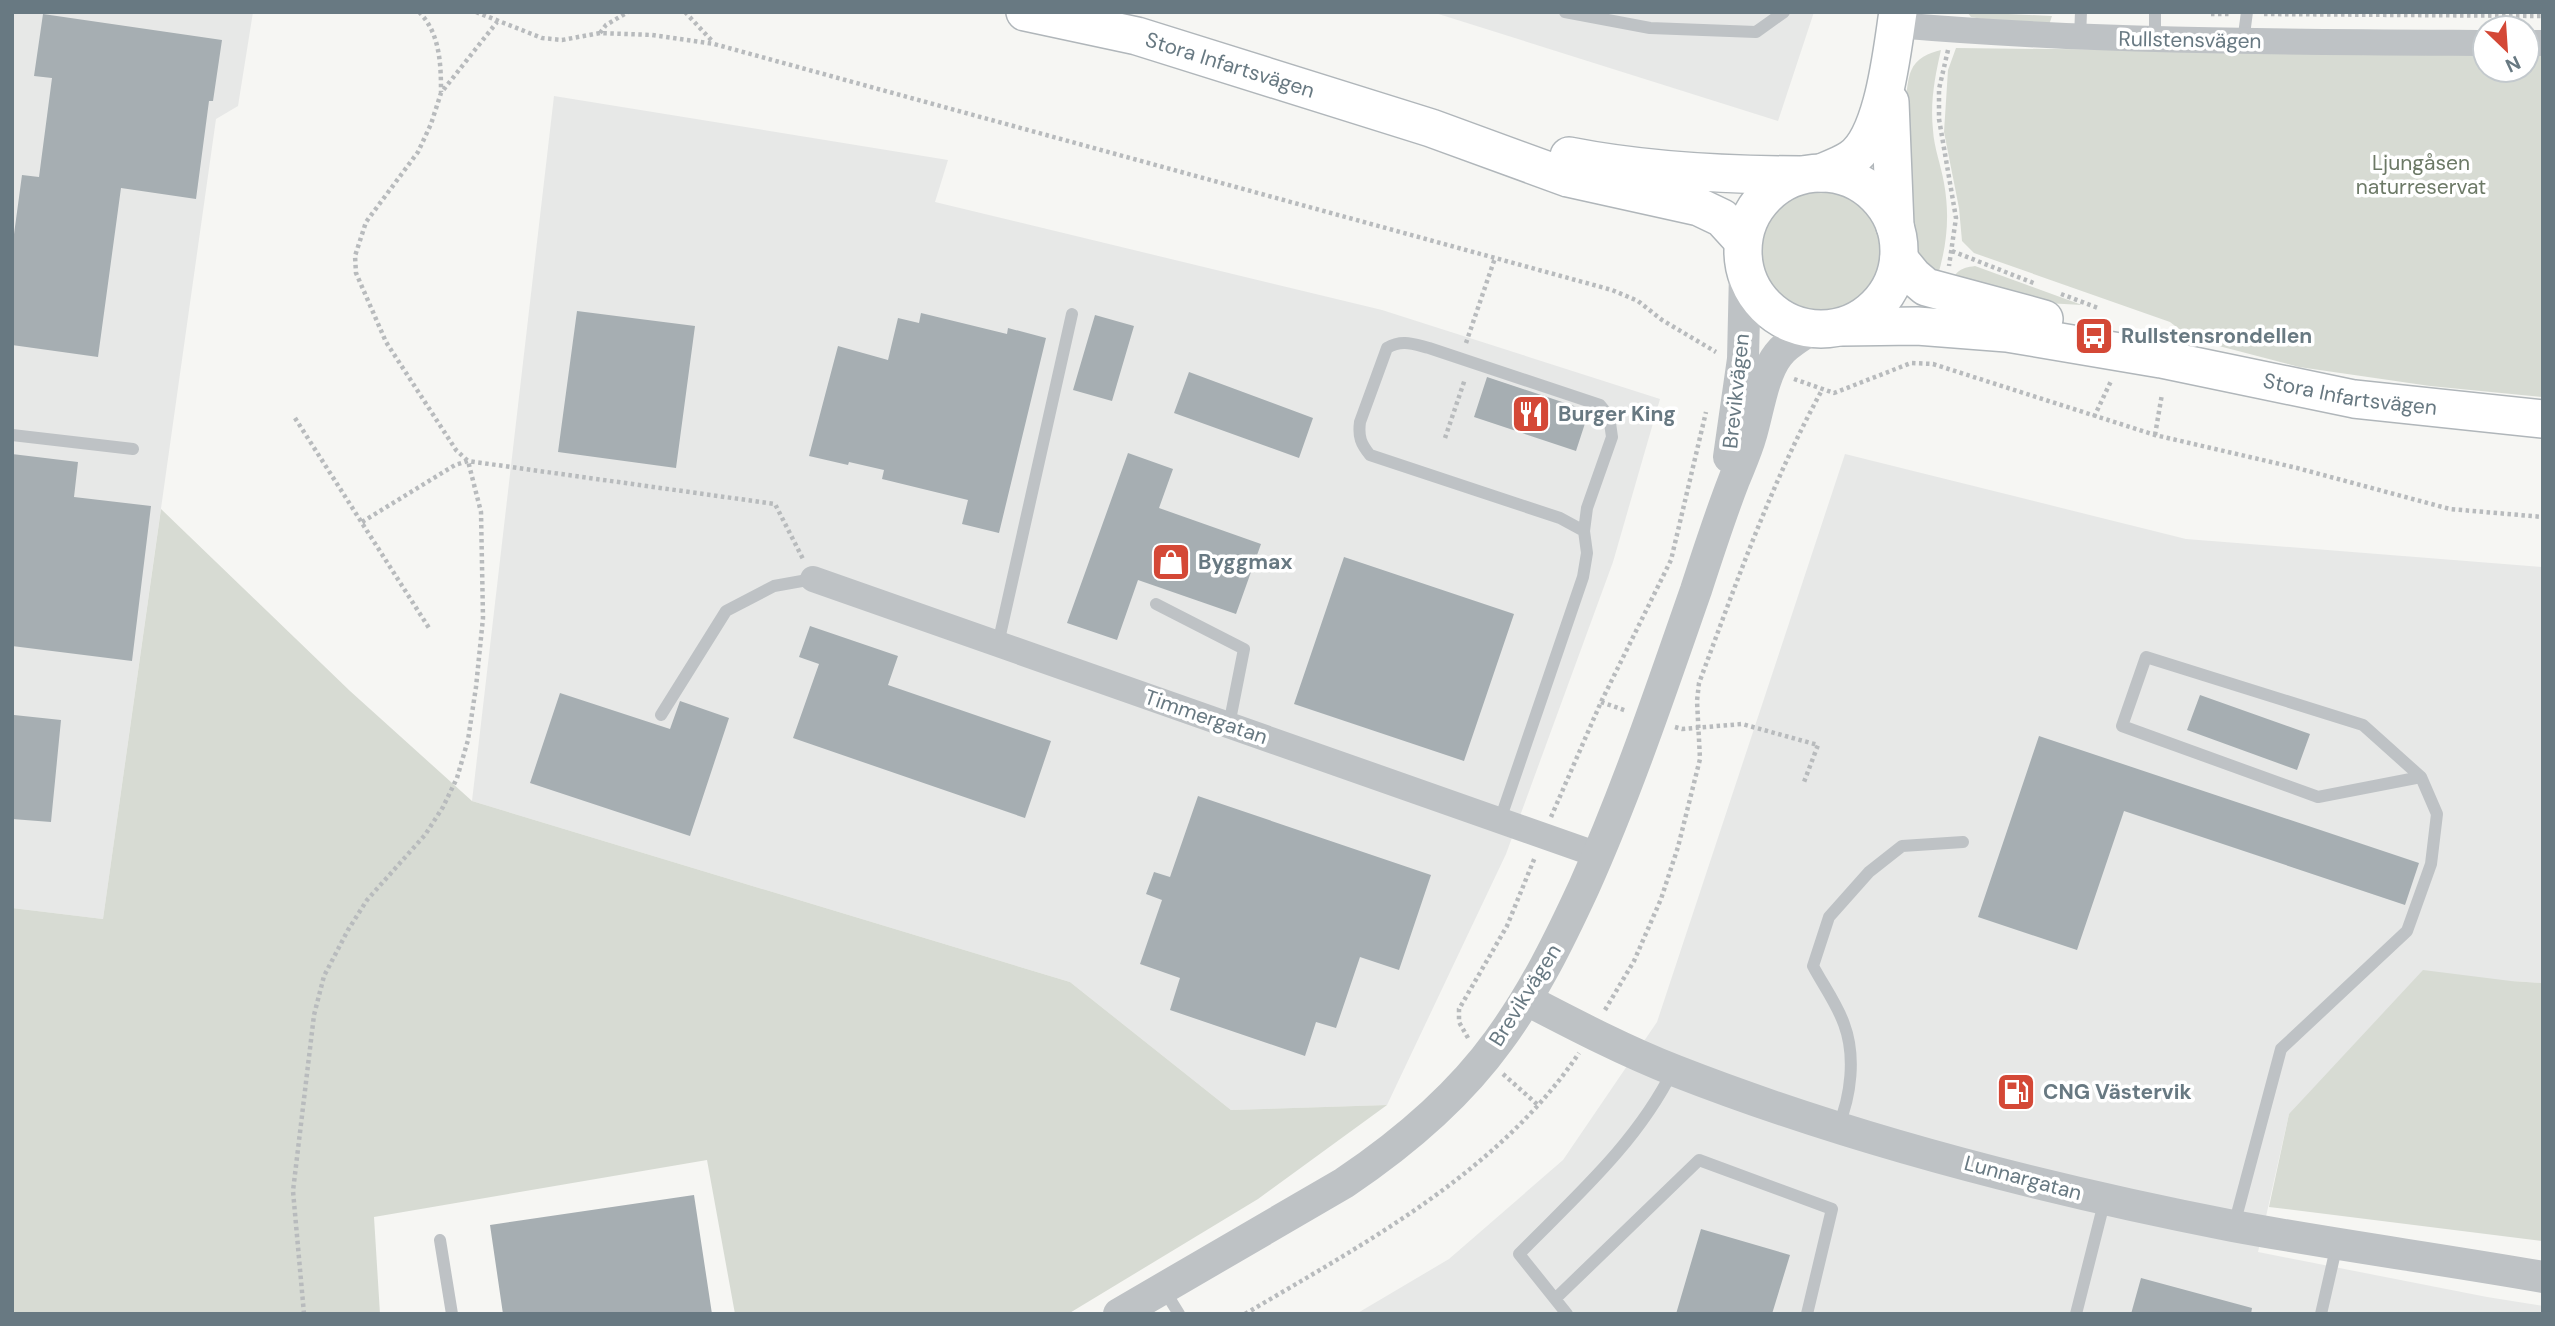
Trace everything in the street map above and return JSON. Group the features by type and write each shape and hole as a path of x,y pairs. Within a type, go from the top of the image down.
{"main road":[{"name":"Stora Infartsvägen","path":"1025,12 1138,36 1431,128 1568,178 1699,208 1723,218 1744,257"},
{"path":"1890,68 1891,150 1897,243 1889,289 1870,313 1826,328 1796,326 1769,310 1755,293 1744,257 1747,226 1763,198 1789,180 1852,159 1871,135 1890,68 1897,19"},
{"name":"Stora Infartsvägen","path":"1431,128 1581,158 1657,169 1744,175 1813,174"},
{"path":"1813,174 1838,175 1867,188 1879,199 1897,243"},
{"name":"Stora Infartsvägen","path":"1897,243 1913,276 1926,287 2037,316 2162,376"},
{"name":"Stora Infartsvägen","path":"1826,328 1917,326 2007,333 2162,376 2242,377 2354,399 2543,419"}],"street":[{"name":"Rullstensvägen","path":"1897,19 1953,30 2081,25 2155,39 2471,43"},
{"name":"Brevikvägen","path":"1722,510 1743,359 1744,257"},
{"name":"Brevikvägen","path":"1119,1314 1377,1161 1424,1122 1485,1057 1527,1000 1554,954 1598,855 1651,719 1722,510 1750,438 1770,370 1787,345 1826,328"},
{"name":"Timmergatan","path":"813,579 1598,855"},
{"name":"Lunnargatan","path":"1527,1000 1674,1070 1838,1127 2025,1180 2234,1226 2543,1277"}],"lane":[{"path":"1565,12 1650,28 1756,32 1784,12"},
{"path":"2155,12 2155,39"},
{"path":"2243,42 2246,13"},
{"path":"998,644 1072,314"},
{"path":"1500,820 1583,577 1587,553 1584,531 1587,508 1612,437 1609,416 1600,405 1429,348 1405,342 1387,348 1358,434 1370,455 1560,518 1584,531"},
{"path":"12,435 133,449"},
{"path":"661,715 726,611 774,586 813,579"},
{"path":"1156,604 1244,649 1229,725"},
{"path":"2234,1226 2280,1049 2407,931 2431,864 2437,814 2421,777 2363,725 2146,657 2122,726 2318,797 2421,777"},
{"path":"1838,1127 1845,1109 1850,1047 1844,1023 1813,966 1829,917 1869,872 1902,846 1963,842"},
{"path":"1567,1314 1519,1254 1615,1156 1658,1101 1674,1070"},
{"path":"1555,1299 1699,1160 1832,1209 1807,1314"},
{"path":"2076,1314 2105,1199"},
{"path":"440,1240 452,1314"},
{"path":"2321,1314 2337,1244"},
{"path":"1163,1287 1179,1314"}],"path":[{"path":"304,1314 293,1191 314,1015 324,976 367,900 425,835 457,778 468,740 483,618 481,512 468,461 456,450 386,342 356,273 355,256 366,222 418,152 441,93 437,45 432,29 419,12"},
{"path":"476,12 541,38 562,40 600,33 652,35 714,44 1612,290 1638,301 1673,327 1717,352 1716,362"},
{"path":"600,33 606,24 628,12"},
{"path":"684,12 714,44"},
{"path":"2207,14 2543,16"},
{"path":"441,93 497,22"},
{"path":"1940,292 1948,273 1956,218 1941,144 1939,119 1939,89 1953,30"},
{"path":"1952,251 2037,285"},
{"path":"2049,289 2098,308"},
{"path":"1911,363 1911,349 1917,326"},
{"path":"1770,370 1835,393 1911,363 1933,364 2155,435 2298,468 2449,509 2543,517"},
{"path":"2155,435 2162,376"},
{"path":"2094,417 2111,381"},
{"path":"1539,1106 1474,1047 1459,1022 1459,1009 1507,926 1601,702 1671,560 1707,408"},
{"path":"295,418 429,628"},
{"path":"362,522 455,465 468,461 775,504 813,579"},
{"path":"1601,702 1682,729 1742,723 1818,745 1804,782"},
{"path":"1604,1012 1614,1018"}],"shaded area":[{"path":"12,12 253,12 238,106 216,119 103,919 12,908"},
{"path":"1432,12 1814,12 1778,121"},
{"path":"554,96 948,160 935,202 1382,310 1660,399 1613,562 1506,854 1387,1105 1231,1110 1070,982 472,801"},
{"path":"1845,454 2186,539 2543,567 2543,983 2511,981 2289,1114 2258,1252 2543,1306 2543,1314 1356,1314 1449,1259 1563,1160 1657,1022"}],"green space":[{"path":"1967,12 2052,16 2049,25 2011,24 1971,17"},
{"name":"Ljungåsen naturreservat","path":"1956,48 2471,54 2471,84 2541,84 2543,55 2543,397 2430,386 2299,367 2192,339 2170,322 1974,253 1962,241 1959,208 1944,132 1948,70"},
{"path":"1941,50 1932,120 1946,195 1947,219 1937,278 1920,262 1913,245 1906,196 1904,135 1908,85 1913,66 1920,59"},
{"path":"1821,192 1844,197 1863,210 1876,229 1881,252 1876,275 1863,294 1844,307 1821,312 1798,307 1779,294 1766,275 1761,252 1766,229 1779,210 1798,197"},
{"path":"1975,266 2082,305 2046,303 1950,285 1959,271"},
{"path":"161,509 350,691 472,801 1070,982 1231,1110 1387,1105 1258,1199 1068,1314 735,1314 707,1160 374,1217 380,1314 12,1314 12,908 103,919"},
{"path":"2423,970 2543,983 2543,1241 2269,1207 2289,1114"}],"building":[{"path":"43,14 222,40 213,101 209,101 196,199 121,188 98,357 12,345 12,249 22,175 39,177 52,78 34,76"},
{"path":"577,311 695,326 676,468 558,452"},
{"path":"921,313 1007,334 1008,328 1046,338 999,533 962,524 968,500 882,479 884,470 809,456 838,346 888,360 898,318 919,323"},
{"path":"1095,315 1134,326 1112,401 1073,390"},
{"path":"1189,372 1313,418 1299,458 1174,413"},
{"name":"Burger King","path":"1487,377 1589,411 1576,451 1474,417"},
{"name":"Byggmax","path":"1128,453 1173,469 1159,508 1261,544 1236,614 1138,580 1117,640 1067,623"},
{"path":"12,454 78,462 74,497 151,506 132,661 12,646"},
{"path":"1344,557 1514,614 1464,761 1294,704"},
{"path":"810,626 898,656 888,685 1051,741 1025,818 793,738 819,664 799,657"},
{"path":"560,693 670,729 680,701 729,718 690,836 530,783"},
{"path":"2200,695 2310,734 2297,770 2187,730"},
{"path":"14,715 61,720 51,822 12,819"},
{"path":"2039,736 2419,863 2405,905 2124,811 2077,950 1978,917"},
{"path":"1198,796 1431,875 1399,970 1360,957 1336,1028 1316,1022 1305,1056 1170,1010 1180,978 1140,964 1162,900 1146,894 1154,872 1170,877"},
{"path":"694,1195 712,1314 503,1314 490,1225"},
{"path":"1701,1229 1790,1255 1772,1314 1676,1314"},
{"path":"2141,1278 2252,1308 2251,1314 2131,1314"}],"place":[{"name":"Rullstensrondellen","path":"2094,336"},
{"name":"Burger King","path":"1531,414"},
{"name":"Byggmax","path":"1171,562"},
{"name":"CNG Västervik","path":"2016,1092"}]}
